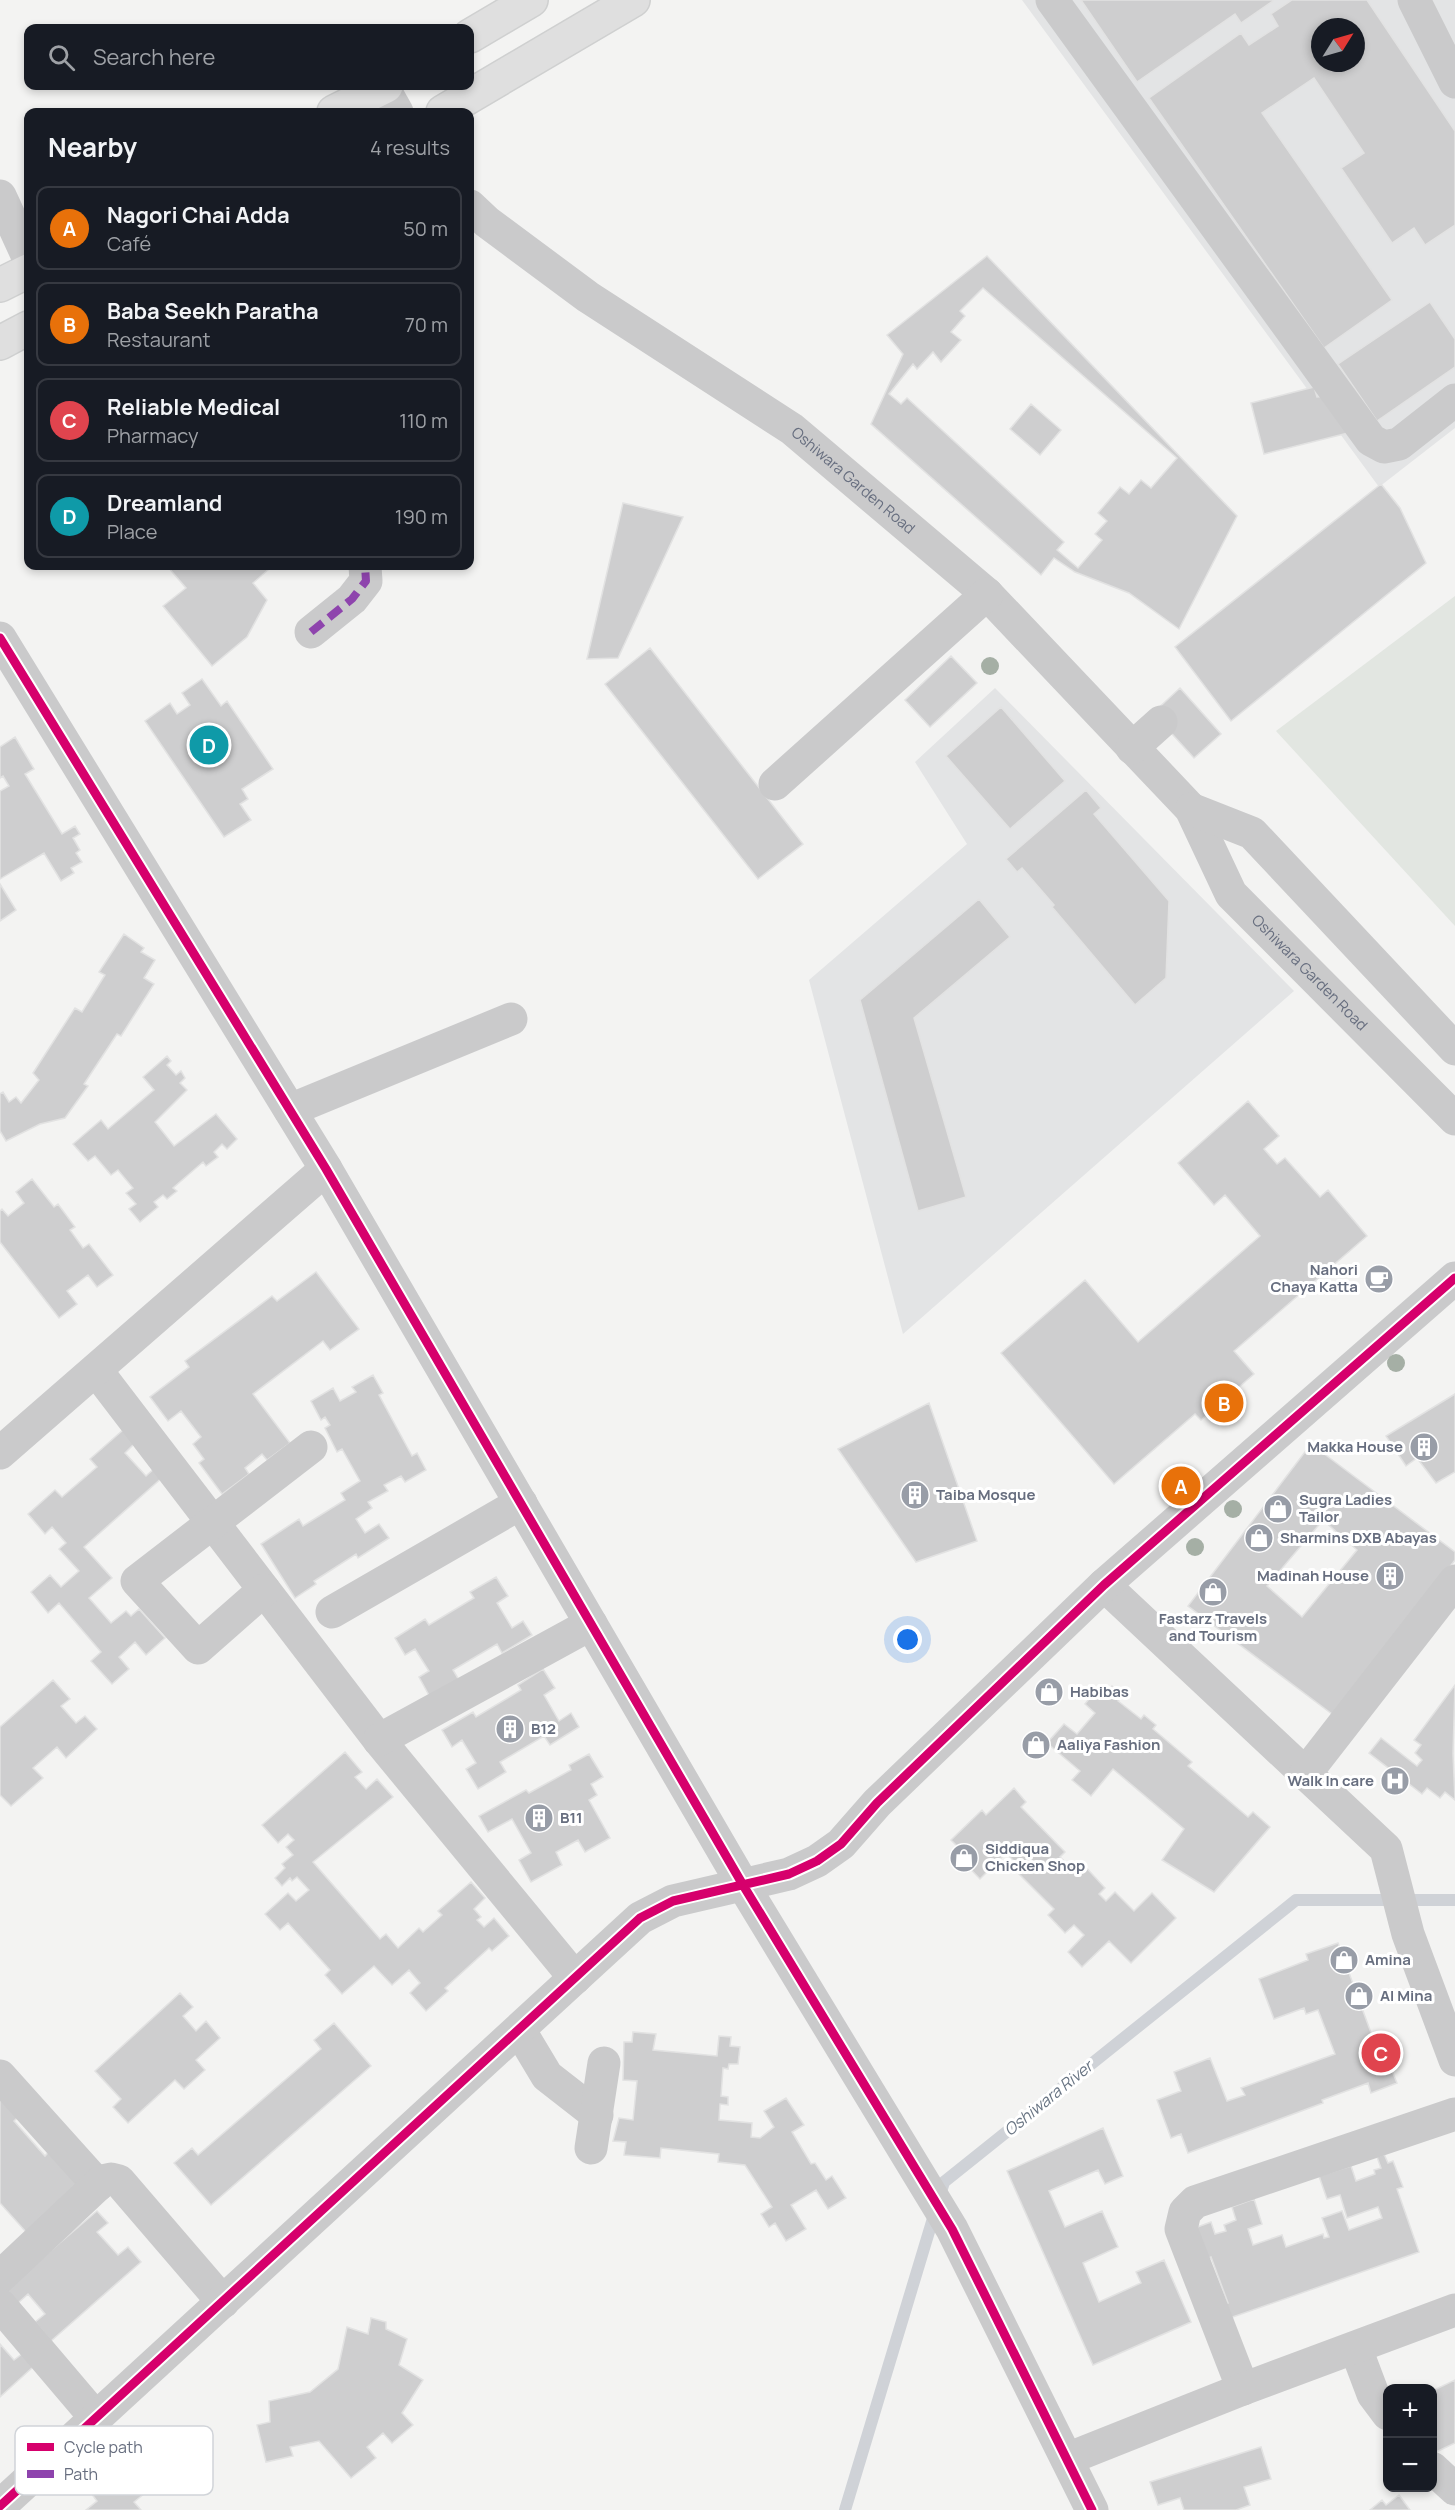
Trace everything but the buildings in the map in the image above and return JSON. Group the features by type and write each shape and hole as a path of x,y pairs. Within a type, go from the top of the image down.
{"main road":[{"path":"474,34 531,0"},
{"path":"450,108 633,0"},
{"path":"347,108 389,95"},
{"path":"0,285 24,273"},
{"path":"0,343 24,330"}],"street":[{"path":"1052,0 1371,440 1384,447 1399,444 1455,399"},
{"path":"1414,0 1455,82"},
{"path":"0,196 24,248"},
{"name":"Oshiwara Garden Road","path":"474,210 487,222 588,297 792,429 987,594 1191,809 1231,894 1455,1119"},
{"path":"310,632 352,599 366,581 365,570"},
{"path":"775,784 987,594"},
{"path":"0,638 326,1169 743,1885 952,2229 1092,2510"},
{"path":"1132,748 1161,722"},
{"name":"Oshiwara Garden Road","path":"1191,809 1252,833 1455,1049"},
{"path":"290,1110 512,1019"},
{"path":"0,1453 326,1169"},
{"path":"87,2426 520,2031 640,1918 673,1901 789,1874 818,1861 841,1844 877,1803 1104,1585 1455,1278"},
{"path":"96,1370 379,1740 575,1978"},
{"path":"264,1590 198,1648 137,1581 311,1447"},
{"path":"332,1612 521,1503"},
{"path":"1305,1774 1455,1581"},
{"path":"1104,1585 1386,1849 1408,1934 1455,2060"},
{"path":"379,1740 591,1624"},
{"path":"520,2031 547,2076 597,2115"},
{"path":"591,2148 604,2063"},
{"path":"0,2076 98,2185"},
{"path":"1243,2389 1182,2229 1185,2212 1195,2202 1455,2114"},
{"path":"0,2277 98,2185 111,2179 119,2181 223,2302"},
{"path":"0,2305 96,2418"},
{"path":"1067,2459 1243,2389 1356,2349 1455,2310"},
{"path":"1356,2349 1373,2394 1383,2407"},
{"path":"1437,2473 1455,2489"},
{"path":"0,2506 15,2492"}],"shaded area":[{"path":"1022,0 1455,0 1455,428 1379,487"},
{"path":"1455,596 1455,926 1276,731"},
{"path":"995,688 1294,991 903,1334 809,980 967,844 915,762"}],"waterway":[{"name":"Oshiwara River","path":"845,2510 944,2182 1296,1900 1455,1900"}],"marked path":[{"path":"311,632 352,599 366,581 365,570"}],"cycle path":[{"path":"0,638 326,1169 743,1885 952,2229 1092,2510"},
{"path":"87,2426 640,1918 673,1901 789,1874 817,1861 841,1844 877,1803 1104,1585 1455,1278"},
{"path":"0,2506 15,2492"}],"place":[{"name":"Dreamland","path":"209,745"},
{"name":"Nahori Chaya Katta","path":"1379,1279"},
{"name":"Baba Seekh Paratha","path":"1224,1403"},
{"name":"Makka House","path":"1424,1447"},
{"name":"Nagori Chai Adda","path":"1181,1486"},
{"name":"Taiba Mosque","path":"915,1495"},
{"name":"Sugra Ladies Tailor","path":"1278,1509"},
{"name":"Sharmins DXB Abayas","path":"1259,1538"},
{"name":"Madinah House","path":"1390,1576"},
{"name":"Fastarz Travels and Tourism","path":"1213,1592"},
{"name":"Habibas","path":"1049,1692"},
{"name":"B12","path":"510,1729"},
{"name":"Aaliya Fashion","path":"1036,1745"},
{"name":"Walk In care","path":"1395,1781"},
{"name":"B11","path":"539,1818"},
{"name":"Siddiqua Chicken Shop","path":"964,1858"},
{"name":"Amina","path":"1344,1960"},
{"name":"Al Mina","path":"1359,1996"},
{"name":"Reliable Medical","path":"1381,2053"}]}
